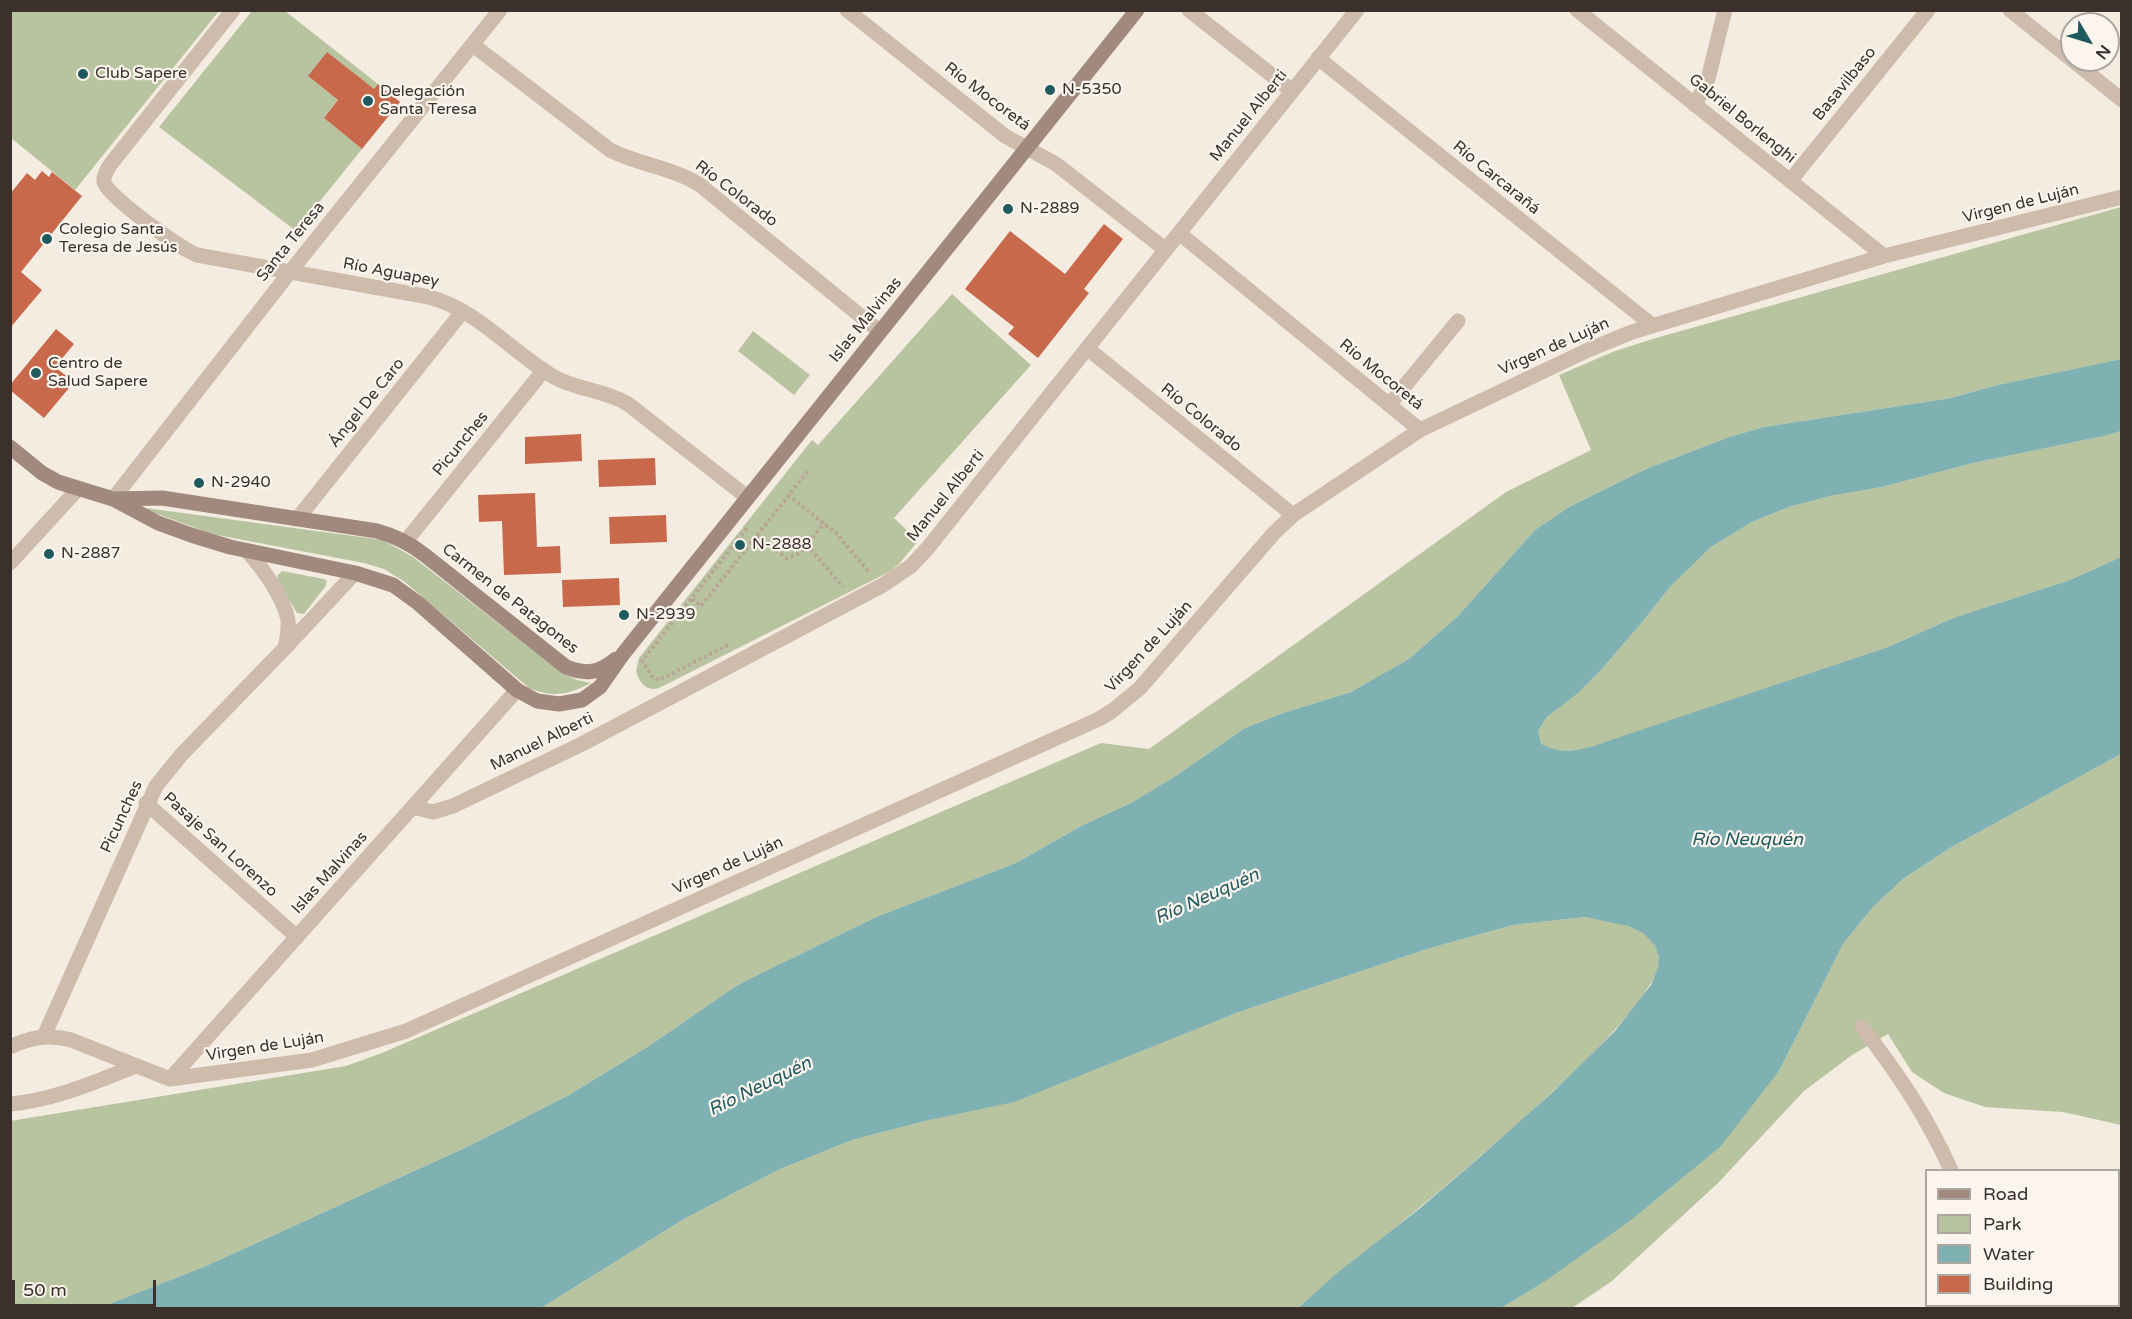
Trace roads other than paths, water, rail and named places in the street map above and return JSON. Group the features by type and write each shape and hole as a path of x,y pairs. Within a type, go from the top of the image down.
{"main road":[{"name":"Islas Malvinas","path":"623,654 1137,10"},
{"name":"Carmen de Patagones","path":"10,447 50,478 113,499 158,524 211,542 247,551 379,579 405,593 517,690 537,701 570,703 582,700 600,687 623,654"},
{"name":"Carmen de Patagones","path":"113,499 162,498 377,531 406,541 426,555 566,667 577,672 599,671 623,654"}],"street":[{"name":"Río Aguapey","path":"233,10 110,165 104,181 113,195 175,244 204,257 429,297 453,305 561,381 610,395 628,404 747,497"},
{"name":"Santa Teresa","path":"113,499 290,272 500,10"},
{"name":"Río Mocoretá","path":"847,10 1005,136 1056,164 1166,250"},
{"path":"1189,10 1292,91"},
{"name":"Manuel Alberti","path":"413,807 426,811 440,811 483,792 593,738 897,577 911,566 927,549 1357,10"},
{"name":"Gabriel Borlenghi","path":"1577,10 1884,256"},
{"path":"1695,105 1708,79 1725,10"},
{"name":"Basavilbaso","path":"1790,181 1928,10"},
{"path":"2010,10 2121,100"},
{"name":"Río Colorado","path":"473,45 610,150 633,160 680,174 700,185 879,331"},
{"name":"Río Carcarañá","path":"1318,58 1652,325"},
{"name":"Virgen de Luján","path":"170,1079 312,1060 406,1031 1099,719 1120,706 1140,688 1274,533 1293,515 1420,430 1588,350 1652,325 1884,256 2121,197"},
{"name":"Río Mocoretá","path":"1179,233 1420,430"},
{"name":"Ángel De Caro","path":"298,518 463,311"},
{"path":"1389,405 1458,321"},
{"name":"Río Colorado","path":"1087,348 1293,515"},
{"name":"Picunches","path":"406,541 544,370"},
{"path":"10,563 78,489"},
{"path":"247,551 267,578 286,612 288,630 285,648"},
{"name":"Picunches","path":"44,1036 146,803 167,771 355,573"},
{"name":"Islas Malvinas","path":"170,1079 517,690"},
{"name":"Pasaje San Lorenzo","path":"146,803 297,937"},
{"path":"1862,1027 1901,1078 1934,1133 1951,1169"},
{"path":"10,1047 44,1036 57,1036 170,1079"},
{"path":"10,1104 34,1102 76,1090 136,1066"}],"water":[{"name":"Río Neuquén","path":"2121,359 2121,431 1973,463 1882,487 1830,496 1789,507 1752,522 1711,547 1670,587 1600,671 1578,693 1547,717 1538,731 1541,743 1550,748 1570,751 1590,747 1888,647 1953,618 2070,580 2121,557 2121,754 1950,848 1903,879 1873,907 1843,944 1779,1071 1720,1147 1631,1220 1541,1284 1501,1308 1298,1308 1336,1274 1419,1209 1481,1156 1554,1091 1615,1031 1651,985 1658,967 1659,957 1655,945 1643,933 1628,926 1585,917 1513,925 1427,949 1236,1013 1014,1102 929,1120 852,1140 778,1170 684,1219 541,1308 99,1308 206,1266 469,1146 569,1095 649,1046 736,986 876,917 1016,863 1081,826 1131,803 1177,775 1245,728 1283,713 1351,692 1409,659 1458,616 1535,530 1569,507 1646,469 1729,437 1764,427 1951,398 1993,386"}],"place":[{"name":"Club Sapere","path":"83,74"},
{"name":"N-5350","path":"1050,90"},
{"name":"Delegación Santa Teresa","path":"368,101"},
{"name":"N-2889","path":"1008,209"},
{"name":"Colegio Santa Teresa de Jesús","path":"47,239"},
{"name":"Centro de Salud Sapere","path":"36,373"},
{"name":"N-2940","path":"199,483"},
{"name":"N-2888","path":"740,545"},
{"name":"N-2887","path":"49,554"},
{"name":"N-2939","path":"624,615"}]}
